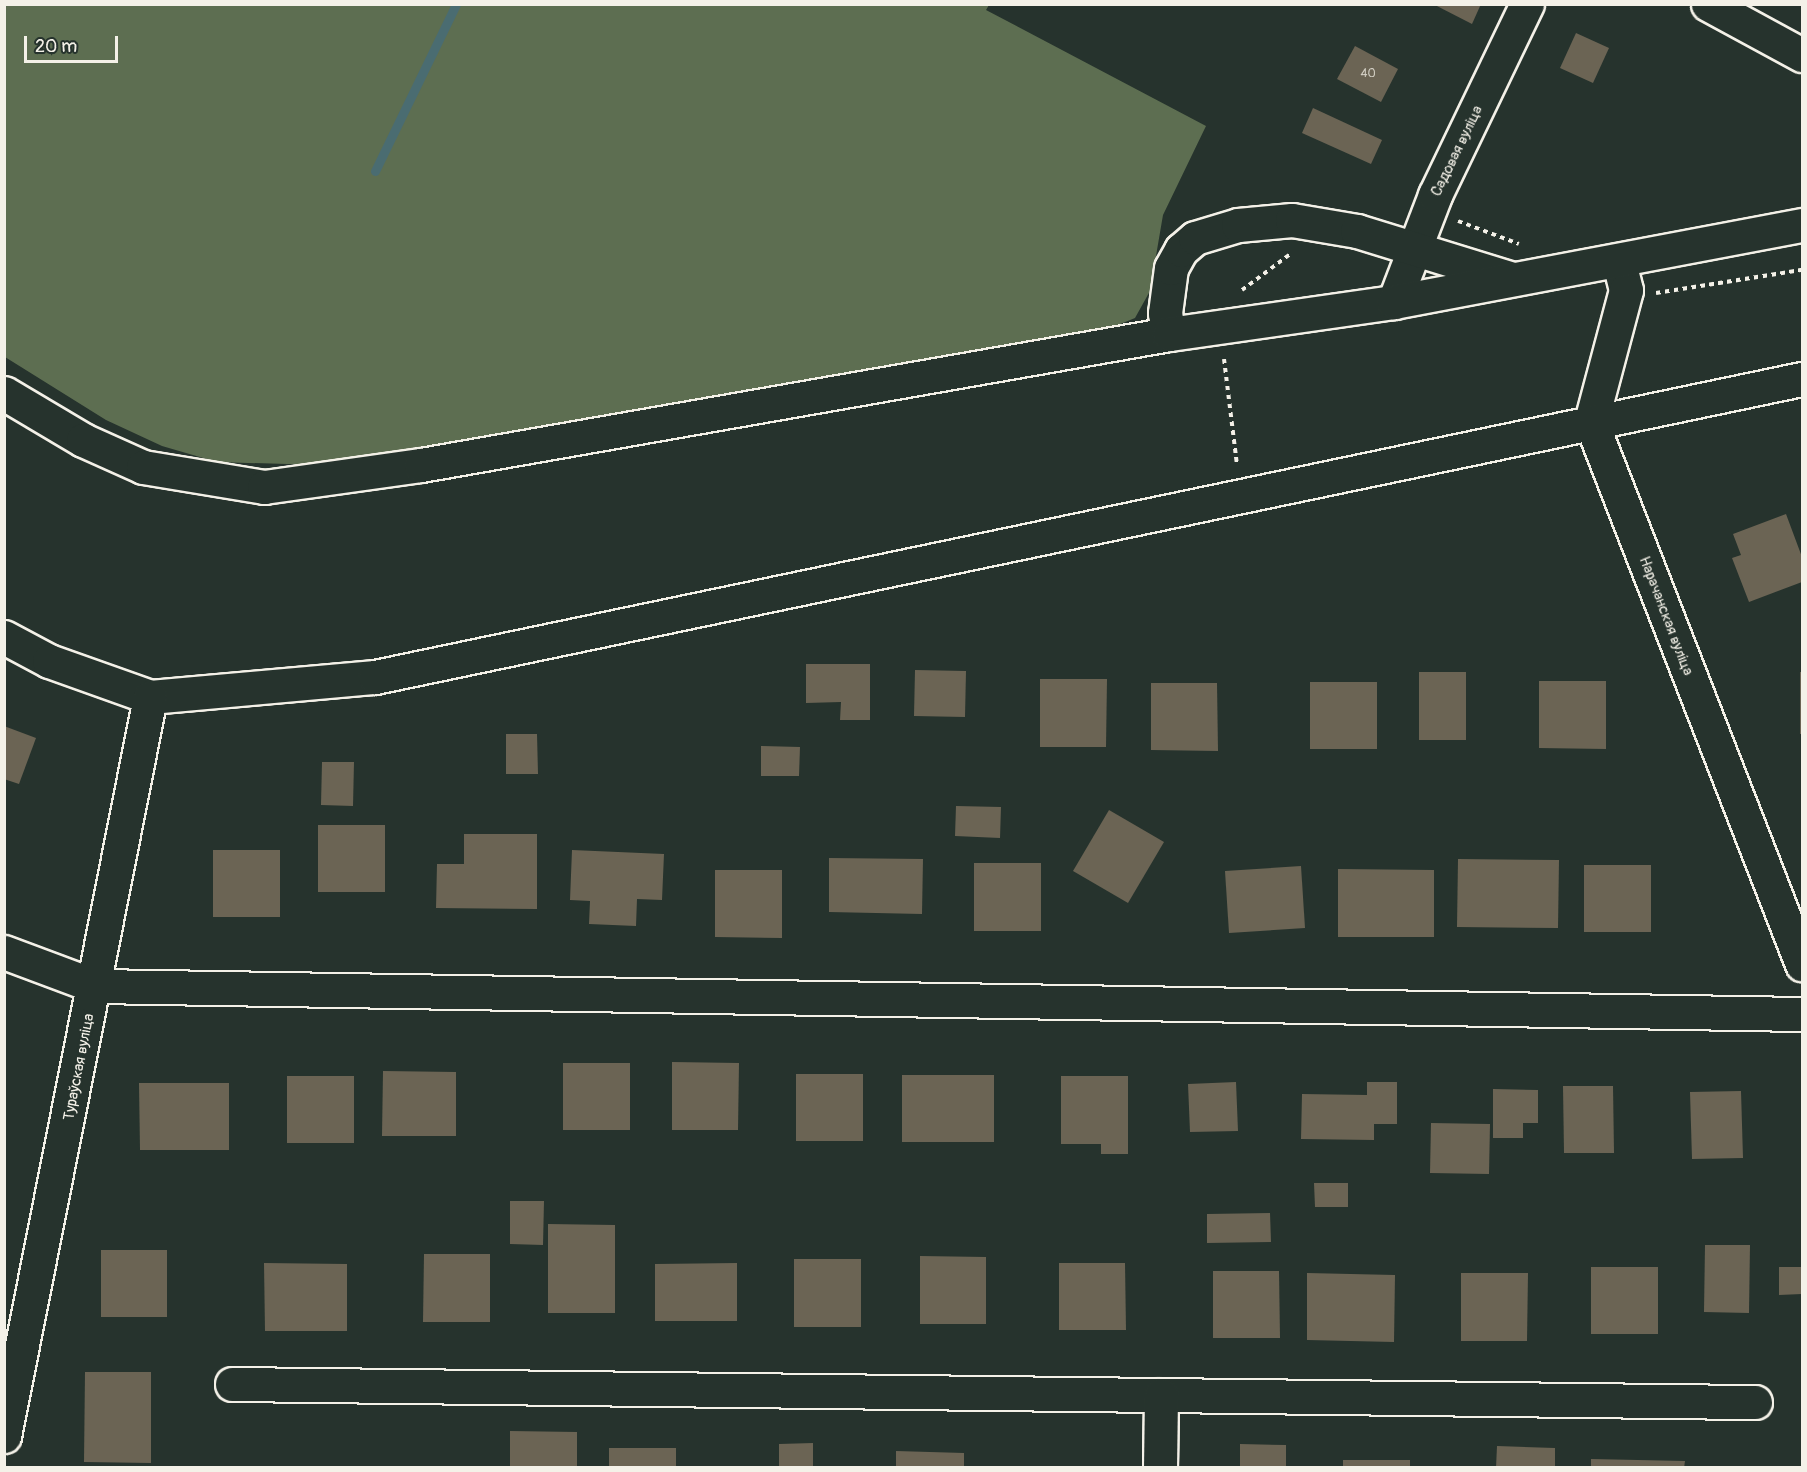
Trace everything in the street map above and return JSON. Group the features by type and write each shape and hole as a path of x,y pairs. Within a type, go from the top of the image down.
{"street":[{"name":"Садовая вуліца","path":"1394,302 1428,214 1527,4"},
{"path":"1708,4 1803,55"},
{"path":"1169,334 1165,313 1170,279 1180,250 1194,238 1238,225 1292,220 1357,231 1416,246 1515,279"},
{"path":"4,393 83,440 143,467 264,487 421,465 1169,334 1394,302 1619,262 1803,225"},
{"path":"1591,422 1626,290 1619,262"},
{"path":"4,637 49,661 150,697 375,677 1803,379"},
{"name":"Нарачанская вуліца","path":"1591,422 1803,964"},
{"name":"Тураўская вуліца","path":"4,1436 95,986 150,697"},
{"path":"4,952 95,986 1803,1014"},
{"path":"232,1384 1755,1402"},
{"path":"1160,1467 1161,1395"}],"path":[{"path":"1428,214 1450,218 1523,245"},
{"path":"1235,295 1296,250 1292,220"},
{"path":"1644,295 1803,270"},
{"path":"1224,357 1241,495"}],"green space":[{"path":"4,5 989,5 986,10 1206,126 1163,215 1150,291 1135,318 1098,332 321,465 217,462 162,446 106,420 5,357"}],"building":[{"path":"1433,4 1481,4 1472,24"},
{"path":"1576,33 1609,48 1593,83 1560,68"},
{"path":"1355,46 1398,69 1381,102 1337,79"},
{"path":"1313,108 1382,140 1371,164 1302,133"},
{"path":"1786,514 1802,557 1802,582 1749,602 1732,558 1741,555 1733,534"},
{"path":"806,664 870,664 870,720 840,720 841,702 806,703"},
{"path":"915,670 966,671 965,717 914,716"},
{"path":"1419,672 1466,672 1466,740 1419,740"},
{"path":"1800,672 1802,672 1802,734 1800,734"},
{"path":"1040,679 1107,679 1106,747 1040,747"},
{"path":"1539,681 1606,681 1606,749 1539,748"},
{"path":"1310,682 1377,682 1377,749 1310,749"},
{"path":"1151,683 1217,683 1218,751 1151,750"},
{"path":"4,726 36,738 19,784 4,779"},
{"path":"506,734 537,734 538,774 506,774"},
{"path":"761,746 800,747 799,776 761,776"},
{"path":"322,762 354,762 353,806 321,805"},
{"path":"956,806 1001,807 1000,838 955,836"},
{"path":"1109,810 1164,842 1128,903 1073,871"},
{"path":"318,825 385,825 385,892 318,892"},
{"path":"464,834 537,834 537,909 436,908 437,864 464,864"},
{"path":"213,850 280,850 280,917 213,917"},
{"path":"572,850 664,854 662,900 637,899 636,926 589,924 590,901 570,900"},
{"path":"829,858 923,859 922,914 829,912"},
{"path":"1458,859 1559,860 1558,928 1457,927"},
{"path":"974,863 1041,863 1041,931 974,931"},
{"path":"1584,865 1651,865 1651,932 1584,932"},
{"path":"1301,866 1305,928 1229,933 1225,871"},
{"path":"1338,869 1434,870 1434,937 1338,937"},
{"path":"715,870 782,870 782,938 715,937"},
{"path":"672,1062 739,1063 738,1130 672,1130"},
{"path":"563,1063 630,1063 630,1130 563,1130"},
{"path":"383,1071 456,1072 456,1136 382,1136"},
{"path":"796,1074 863,1074 863,1141 796,1141"},
{"path":"902,1075 994,1075 994,1142 902,1142"},
{"path":"287,1076 354,1076 354,1143 287,1143"},
{"path":"1061,1076 1128,1076 1128,1154 1101,1154 1101,1144 1061,1144"},
{"path":"1236,1082 1238,1131 1190,1132 1188,1084"},
{"path":"1367,1082 1397,1082 1397,1124 1374,1124 1374,1140 1301,1139 1302,1094 1367,1095"},
{"path":"139,1083 229,1083 229,1150 140,1150"},
{"path":"1563,1086 1613,1086 1614,1153 1564,1153"},
{"path":"1493,1089 1538,1090 1538,1123 1523,1123 1523,1138 1493,1138"},
{"path":"1741,1091 1743,1158 1692,1159 1690,1092"},
{"path":"1431,1123 1490,1124 1489,1174 1430,1173"},
{"path":"1314,1183 1348,1183 1348,1207 1315,1207"},
{"path":"510,1201 544,1201 543,1245 510,1244"},
{"path":"1270,1213 1271,1242 1207,1243 1207,1214"},
{"path":"548,1224 615,1225 615,1313 548,1313"},
{"path":"1705,1245 1750,1245 1749,1313 1704,1312"},
{"path":"101,1250 167,1250 167,1317 101,1317"},
{"path":"424,1254 490,1254 490,1322 423,1322"},
{"path":"920,1256 986,1257 986,1324 920,1324"},
{"path":"794,1259 861,1259 861,1327 794,1327"},
{"path":"264,1263 347,1264 347,1331 265,1331"},
{"path":"737,1263 737,1321 655,1321 655,1264"},
{"path":"1059,1263 1125,1263 1126,1330 1059,1330"},
{"path":"1591,1267 1658,1267 1658,1334 1591,1334"},
{"path":"1779,1267 1802,1267 1802,1294 1779,1295"},
{"path":"1213,1271 1279,1271 1280,1338 1213,1338"},
{"path":"1307,1273 1395,1275 1394,1342 1307,1340"},
{"path":"1461,1273 1528,1273 1527,1341 1461,1341"},
{"path":"85,1372 151,1372 151,1463 84,1462"},
{"path":"510,1431 577,1432 577,1468 510,1468"},
{"path":"813,1443 813,1468 779,1468 779,1444"},
{"path":"1240,1444 1286,1445 1286,1468 1240,1468"},
{"path":"1497,1446 1555,1448 1555,1468 1496,1468"},
{"path":"609,1448 676,1448 676,1468 609,1468"},
{"path":"896,1451 964,1453 964,1468 896,1468"},
{"path":"1591,1459 1685,1461 1684,1468 1591,1468"},
{"path":"1343,1460 1410,1460 1410,1468 1343,1468"}],"waterway":[{"path":"375,171 456,4"}]}
